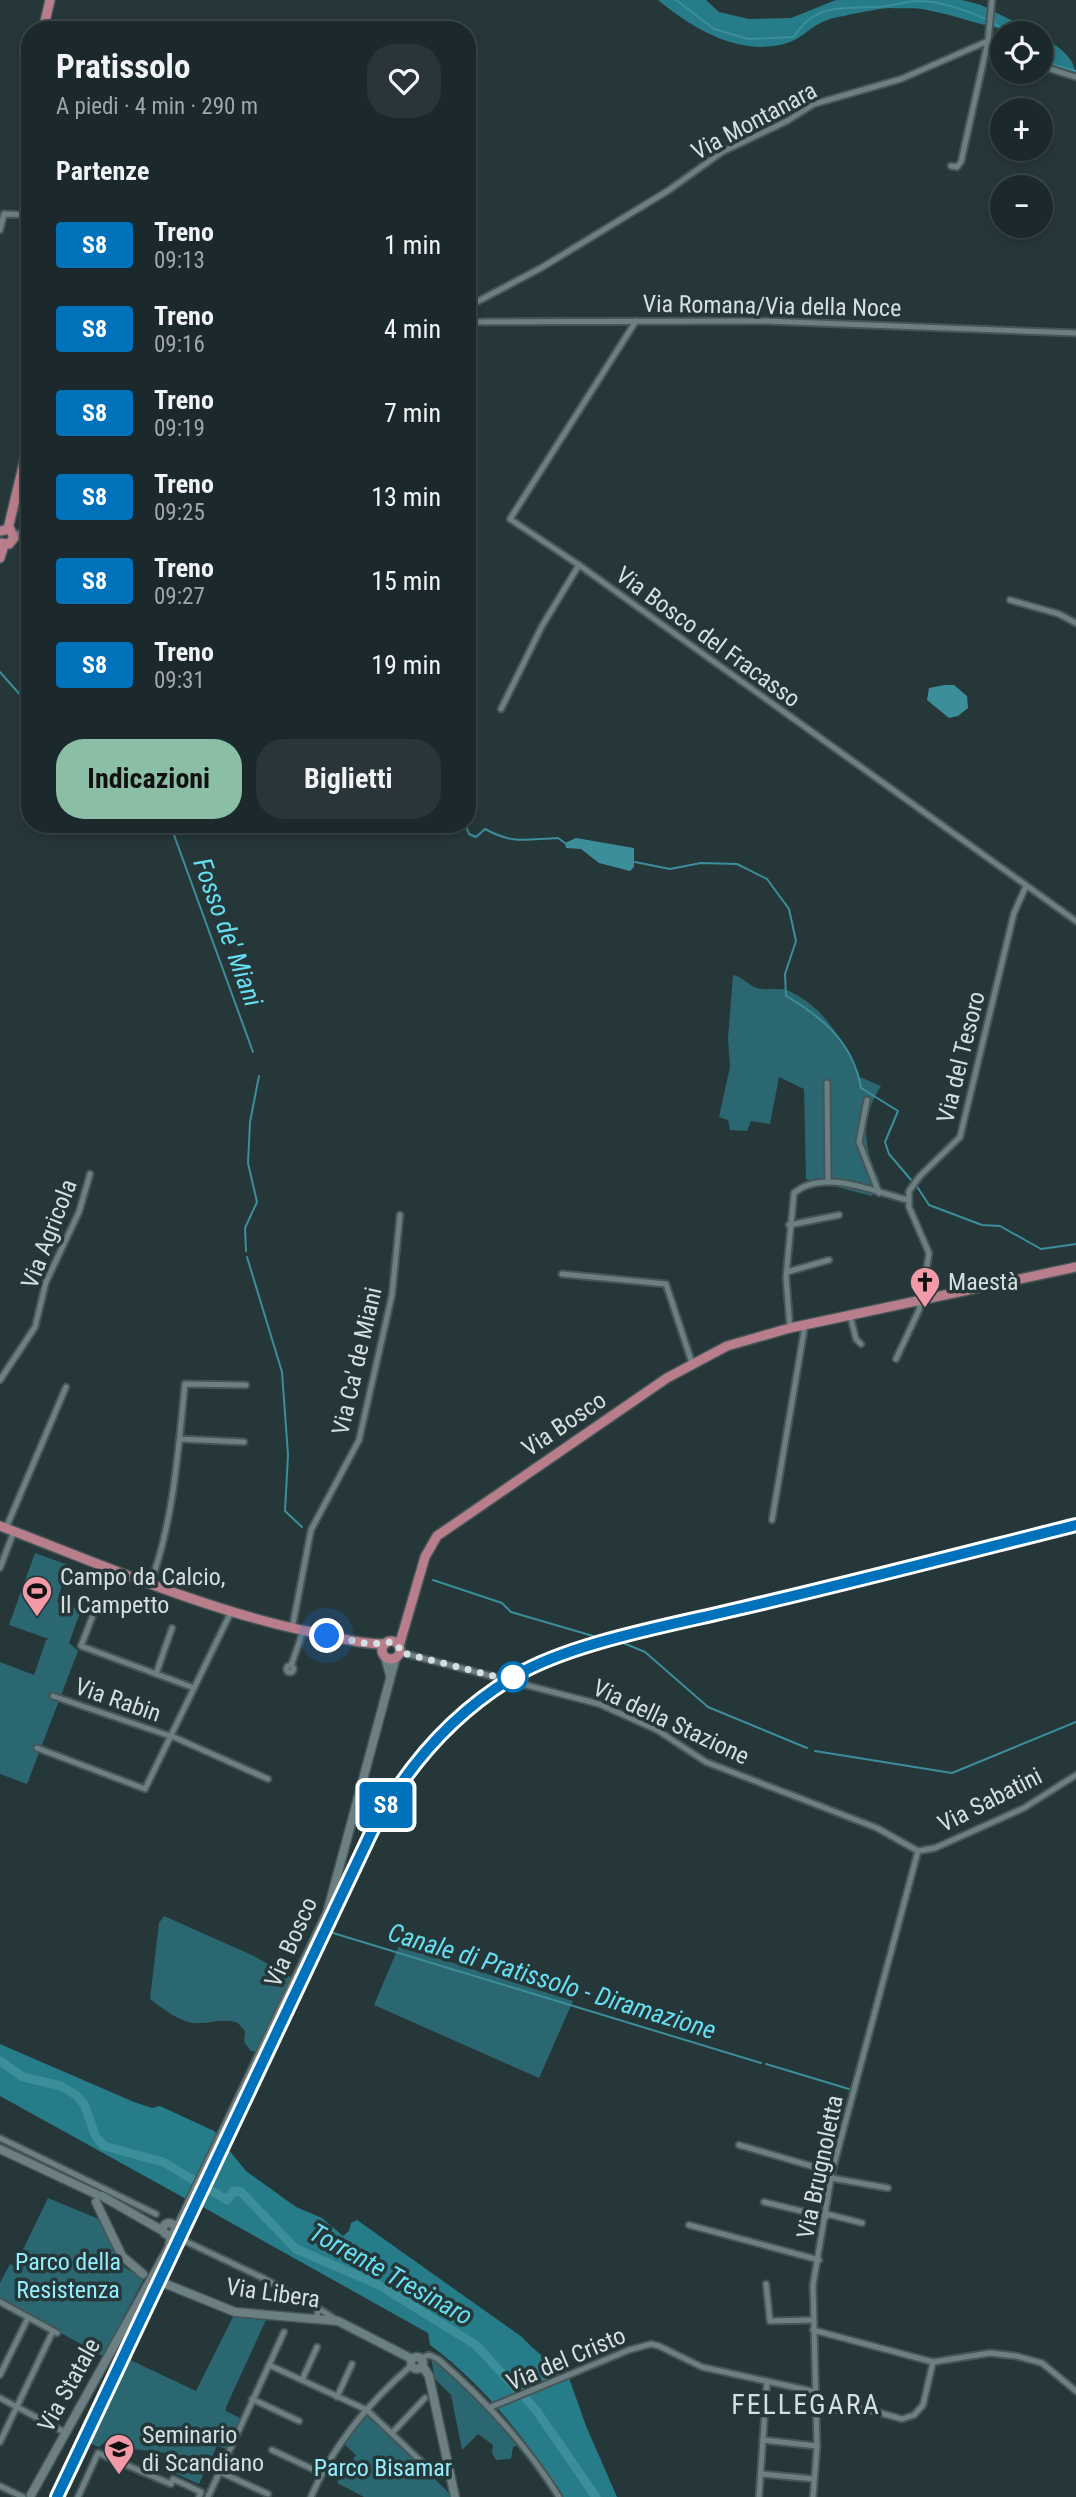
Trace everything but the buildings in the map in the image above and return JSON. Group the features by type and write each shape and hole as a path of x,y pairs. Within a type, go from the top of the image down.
{"main road":[{"path":"45,21 50,0"},
{"path":"0,558 2,544 12,543 7,532 21,474"},
{"name":"Via Bosco","path":"188,2208 327,1913 405,1620 430,1545 445,1529 692,1363 737,1343 790,1328 1076,1267"},
{"path":"6,1528 231,1612 292,1629 370,1644 386,1643 398,1652"},
{"name":"Via Bosco","path":"391,1678 384,1655 386,1643 405,1620"},
{"path":"370,1644 384,1655 398,1652"},
{"path":"0,2149 99,2199 154,2218 168,2229"},
{"path":"99,2199 102,2214 122,2256 143,2274"},
{"name":"Via Statale","path":"28,2497 162,2259 168,2229 188,2208"},
{"name":"Via Libera","path":"166,2284 235,2312 338,2320"},
{"path":"338,2320 417,2362 429,2376 454,2497"}],"street":[{"path":"951,166 957,167 961,162 988,41 992,0"},
{"name":"Via Montanara","path":"476,302 541,268 669,190 722,152 814,104 901,79 988,41"},
{"path":"1053,70 1076,77"},
{"path":"0,230 4,214 21,215"},
{"name":"Via Bosco del Fracasso","path":"636,321 510,519 579,565 1076,921"},
{"name":"Via Romana/Via della Noce","path":"476,322 809,322 1076,333"},
{"path":"501,709 542,626 579,565"},
{"path":"1010,600 1059,614 1076,623"},
{"name":"Via del Tesoro","path":"908,1200 909,1191 920,1176 960,1137 1014,913 1026,886"},
{"path":"827,1083 828,1181"},
{"path":"867,1100 859,1142 879,1193"},
{"name":"Via Agricola","path":"0,1380 35,1327 46,1282 79,1212 90,1174"},
{"path":"790,1328 787,1272 789,1224 794,1193 814,1181 828,1181 908,1200 929,1253 919,1310 896,1359"},
{"name":"Via Ca' de Miani","path":"292,1629 311,1530 359,1440 392,1295 400,1214"},
{"path":"789,1224 839,1215"},
{"path":"787,1272 829,1260"},
{"path":"562,1274 666,1284 692,1363"},
{"path":"850,1315 856,1339 862,1343"},
{"path":"772,1520 804,1325"},
{"path":"150,1582 162,1550 180,1439 185,1384 246,1385"},
{"path":"0,1568 6,1528 66,1387"},
{"path":"180,1439 244,1442"},
{"path":"98,1602 78,1645 194,1688"},
{"path":"37,1748 145,1788 231,1612"},
{"path":"156,1674 172,1628"},
{"path":"291,1666 303,1631"},
{"name":"Via della Stazione","path":"398,1652 600,1704 657,1730 706,1762 877,1828 918,1851"},
{"name":"Via Rabin","path":"53,1696 171,1737 268,1779"},
{"name":"Via Sabatini","path":"918,1851 935,1848 1024,1808 1076,1775"},
{"name":"Via Brugnoletta","path":"813,2497 817,2410 813,2294 832,2175 918,1851"},
{"path":"0,2138 154,2218"},
{"path":"739,2145 832,2175 888,2188"},
{"path":"764,2202 862,2223"},
{"path":"689,2225 819,2260"},
{"path":"185,2241 263,2278 338,2320"},
{"path":"766,2284 770,2321 813,2320"},
{"path":"0,2302 55,2332 0,2442"},
{"path":"317,2319 318,2308"},
{"path":"0,2375 28,2318"},
{"path":"814,2330 933,2362 990,2354 1016,2356 1042,2363 1076,2391"},
{"path":"208,2497 284,2332"},
{"name":"Via del Cristo","path":"491,2407 629,2350 651,2344 702,2367 816,2392"},
{"path":"302,2380 317,2347"},
{"path":"311,2497 337,2446 367,2410 417,2362 429,2355 438,2358 491,2407 526,2448 559,2497"},
{"path":"817,2410 866,2409 902,2419 914,2416 923,2405 933,2362"},
{"path":"337,2397 352,2364"},
{"path":"269,2365 367,2410 426,2466"},
{"path":"759,2497 767,2381"},
{"path":"392,2433 425,2398"},
{"path":"0,2399 64,2432"},
{"path":"252,2399 299,2421"},
{"path":"763,2440 817,2446"},
{"path":"272,2450 321,2473"},
{"path":"78,2497 98,2452 171,2484 173,2479 201,2492 199,2497"},
{"path":"220,2472 268,2494"},
{"path":"761,2474 814,2479"},
{"path":"0,2486 28,2497"}],"green space":[{"path":"733,975 757,988 785,990 802,998 832,1027 860,1077 881,1086 870,1109 866,1132 869,1155 879,1179 872,1196 806,1179 804,1089 779,1077 770,1124 751,1121 747,1131 730,1130 728,1120 719,1117 730,1067 728,1038"},
{"path":"35,1553 68,1565 57,1602 81,1610 69,1643 78,1651 27,1784 0,1774 0,1662 34,1675 46,1640 49,1639 9,1625"},
{"path":"164,1916 254,1956 292,1978 259,2052 251,2051 244,2042 245,2031 238,2023 193,2023 173,2015 150,1999 159,1923"},
{"path":"399,1946 573,2001 539,2078 374,2005"},
{"name":"Parco della Resistenza","path":"48,2198 101,2220 124,2267 144,2279 103,2356 0,2300 0,2283 10,2264 15,2266"},
{"path":"233,2317 266,2320 226,2407 226,2411 240,2418 226,2449 217,2446 199,2484 172,2472 179,2457 175,2454 124,2448 106,2441 99,2447 86,2442 126,2358 196,2391"},
{"path":"431,2358 490,2410 520,2444 513,2447 511,2459 496,2460 492,2453 493,2445 478,2434 462,2450 451,2395 435,2379"},
{"name":"Parco Bisamar","path":"367,2412 452,2497 364,2497 337,2483 356,2455 342,2442"}],"shaded area":[{"path":"658,0 706,0 719,12 749,19 791,18 836,0 962,0 981,5 1012,21 990,21 990,27 922,9 890,8 827,20 790,42 754,47 737,44 703,31"},
{"path":"1053,44 1073,64 1076,77 1066,77 1053,70"},
{"path":"954,685 967,696 968,708 958,716 949,718 927,700 929,688"},
{"path":"576,838 634,848 634,867 630,871 599,863 581,849 566,848 565,843"},
{"path":"0,2044 134,2102 152,2108 160,2106 214,2131 219,2137 188,2200 0,2096"},
{"path":"228,2149 246,2171 296,2207 322,2218 343,2236 349,2231 351,2223 357,2220 522,2337 548,2361 561,2380 569,2378 586,2426 617,2497 563,2497 504,2415 469,2378 430,2345 428,2333 201,2206"}],"waterway":[{"path":"676,0 714,29 748,39 794,37 810,19 830,10 881,7 914,1 945,5 988,20"},
{"path":"1053,64 1076,71"},
{"name":"Fosso de' Miani","path":"0,672 21,696"},
{"path":"469,833 476,837 485,829 513,839 558,838 565,843"},
{"name":"Fosso de' Miani","path":"173,833 253,1052"},
{"path":"635,862 670,869 701,863 737,864 767,879 789,909 796,941 785,974 786,996 813,1013 835,1033 851,1058 861,1088 898,1111 885,1142 889,1154 912,1181"},
{"name":"Fosso de' Miani","path":"246,1251 245,1228 257,1202 248,1163 250,1122 259,1076"},
{"path":"916,1185 929,1205 982,1225 1000,1226 1041,1249 1076,1244"},
{"name":"Fosso de' Miani","path":"247,1257 282,1372 288,1455 285,1511 302,1527"},
{"name":"Fosso de' Miani","path":"433,1580 502,1603 511,1612 600,1638 616,1635"},
{"name":"Fosso de' Miani","path":"621,1642 645,1652 708,1707 807,1748"},
{"name":"Fosso de' Miani","path":"815,1751 952,1773 1076,1722"},
{"name":"Canale di Pratissolo - Diramazione","path":"333,1933 761,2063"},
{"name":"Torrente Tresinaro","path":"0,2061 23,2077 61,2086 76,2095 84,2104 96,2137 104,2146 163,2162 227,2200 234,2191 241,2192 296,2249 379,2285 476,2345 536,2410 596,2497"},
{"name":"Canale di Pratissolo - Diramazione","path":"766,2064 849,2089"}],"railway":[{"path":"57,2497 371,1834 390,1799 412,1768 460,1716 488,1694 519,1676 590,1646 1076,1525"}],"train":[{"name":"S8","path":"57,2497 383,1809 407,1773 448,1727 474,1704 515,1676 544,1661 590,1646 1076,1525"}],"place":[{"name":"Maestà","path":"925,1309"},
{"name":"Campo da Calcio, Il Campetto","path":"37,1618"},
{"name":"Seminario di Scandiano","path":"119,2476"}],"district":[{"name":"FELLEGARA","path":"806,2404"}],"route":[{"path":"327,1636 370,1644 392,1642 399,1646 399,1652 509,1680 513,1677"}]}
